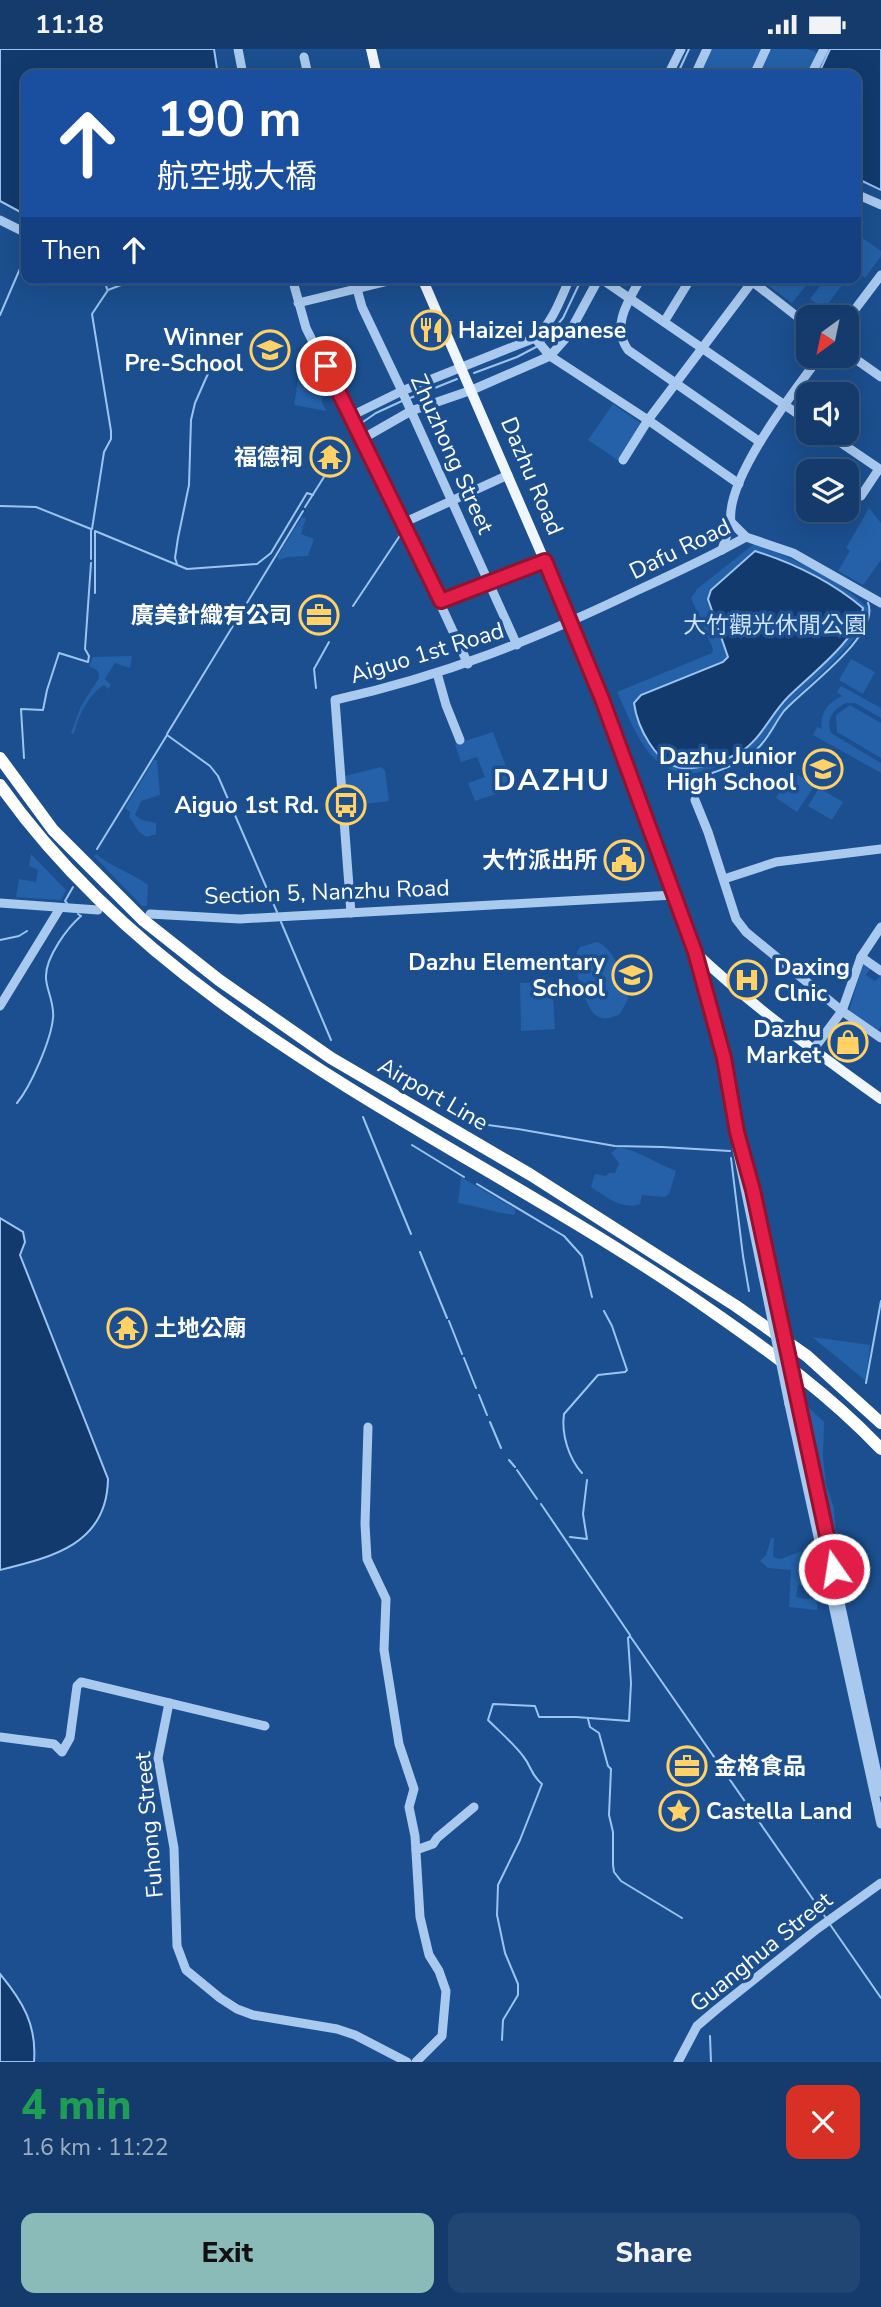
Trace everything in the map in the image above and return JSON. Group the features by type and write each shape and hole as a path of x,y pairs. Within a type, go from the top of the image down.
{"highway":[{"name":"Airport Line","path":"0,758 54,830 142,921 219,980 331,1058 531,1175 704,1285 807,1356 881,1423"},
{"name":"Airport Line","path":"0,785 27,822 77,877 153,947 212,994 314,1064 675,1285 767,1350 827,1398 881,1449"}],"main road":[{"path":"371,49 376,70"},
{"name":"Dazhu Road","path":"425,284 571,622 695,952"},
{"path":"695,952 813,1050 881,1099"}],"street":[{"path":"238,49 242,70"},
{"path":"670,70 681,49"},
{"path":"697,70 707,49"},
{"path":"756,70 766,49"},
{"path":"814,70 824,49"},
{"path":"304,57 307,70"},
{"path":"861,196 881,205"},
{"path":"0,220 21,230"},
{"path":"858,305 881,275"},
{"path":"293,284 306,328 441,601 468,664"},
{"path":"298,303 352,284"},
{"name":"Zhuzhong Street","path":"355,284 362,307 517,645"},
{"path":"351,416 402,391 535,338 546,328 567,284"},
{"path":"362,439 411,411 472,390 550,356 566,337 596,284"},
{"path":"608,284 796,412"},
{"path":"638,284 620,322 621,341 628,350 760,442"},
{"path":"664,322 687,284"},
{"path":"623,460 648,420 748,284"},
{"path":"757,284 796,315"},
{"path":"535,338 550,356 739,484"},
{"path":"859,361 881,377"},
{"path":"722,551 731,522 732,501 739,484 760,442 811,368"},
{"path":"844,445 880,469 861,496"},
{"path":"403,523 508,475"},
{"path":"731,522 746,537"},
{"name":"Dafu Road","path":"571,622 722,551 746,537 793,553 881,603"},
{"path":"441,601 545,561"},
{"name":"Aiguo 1st Road","path":"351,913 335,700 377,691 468,664 571,622"},
{"path":"437,673 460,740"},
{"path":"695,800 736,919 746,932 842,1011 881,1038"},
{"path":"724,880 776,862 881,849"},
{"name":"Section 5, Nanzhu Road","path":"150,913 240,919 674,894"},
{"path":"0,903 98,910"},
{"path":"0,1006 60,908"},
{"path":"813,1050 842,1011 861,957 881,927"},
{"name":"Dazhu Road","path":"695,952 724,1058 793,1404"},
{"path":"861,957 881,971"},
{"path":"793,1404 844,1615 881,1792"},
{"path":"793,1404 881,1824"},
{"path":"368,1427 365,1524 367,1559 386,1599 384,1650 399,1744 414,1789 409,1807 416,1850 420,1917 429,1955 439,1971 446,1991 442,2036 416,2062"},
{"path":"0,1737 54,1744 62,1752 70,1738 78,1686 81,1682 265,1726"},
{"name":"Fuhong Street","path":"169,1703 158,1758 174,1848 177,1946 186,1971 237,2009 253,2015 337,2029 355,2035 407,2062"},
{"path":"416,1850 433,1844 474,1807"},
{"name":"Guanghua Street","path":"678,2062 697,2026 717,2008 817,1929 881,1883"}],"green space":[{"path":"711,49 762,49 752,70 702,70"},
{"path":"769,49 808,49 818,53 810,70 759,70"},
{"path":"861,237 881,251 881,256 865,278 861,275"},
{"path":"766,284 807,284 792,303"},
{"path":"821,284 842,285 827,305 818,305 810,299"},
{"path":"300,369 321,369 332,394 321,399 326,411 294,405"},
{"path":"613,404 642,424 619,461 588,440"},
{"path":"869,508 881,523 881,560 863,585 838,571 850,551 846,548"},
{"path":"302,517 306,518 301,534 314,539 308,556 279,560 277,557"},
{"name":"大竹觀光休閒公園","path":"754,544 800,563 844,588 869,609 867,619 850,643 795,698 763,740 750,752 737,760 711,769 691,773 675,771 661,764 640,740 617,692 712,653 713,649 691,598 697,589"},
{"path":"132,656 130,668 115,663 105,679 111,685 108,689 104,685 89,699 75,731 71,733 81,706 99,678 98,671 89,666 93,657"},
{"path":"851,659 875,672 863,694 839,680"},
{"path":"841,686 881,708 881,718 855,703 846,703 832,715 829,723 831,733 881,763 881,773 813,735 817,727 822,729 822,718 826,709 842,696 837,692"},
{"path":"850,705 881,723 881,758 837,732 836,715"},
{"path":"493,732 514,788 475,801 468,783 485,777 477,757 461,762 455,744"},
{"path":"154,760 157,760 160,795 141,801 135,815 142,820 156,823 156,834 147,837 137,829 129,818 130,812 125,808"},
{"path":"381,767 385,770 389,801 348,806 345,776"},
{"path":"792,772 815,785 797,812 776,798"},
{"path":"819,788 843,802 832,820 808,806"},
{"path":"31,854 66,890 61,900 16,897 19,879 36,882 38,870 29,866"},
{"path":"96,854 148,885 147,906 142,906 94,856"},
{"path":"597,942 614,958 628,999 620,1014 604,1018 594,1014 591,1009 575,968 575,958 580,947"},
{"path":"863,964 870,969 866,975 875,981 881,976 881,1026 877,1032 849,1011"},
{"path":"552,982 555,1029 521,1031 520,983"},
{"path":"618,1147 676,1171 669,1194 665,1197 642,1195 640,1204 627,1206 591,1187 595,1174 606,1176 615,1173 619,1163 611,1153"},
{"path":"461,1177 515,1209 515,1215 458,1203"},
{"path":"812,1337 870,1345 866,1381"},
{"path":"803,1402 824,1422 823,1457 826,1484 834,1508 838,1566 834,1564"},
{"path":"771,1538 774,1538 773,1557 781,1559 802,1551 811,1557 814,1568 810,1573 809,1583 798,1585 796,1597 817,1598 817,1610 789,1607 791,1570 768,1568 760,1561 766,1555"}],"shaded area":[{"path":"0,49 214,49 217,70 21,70 21,212 0,201"},
{"path":"830,49 881,49 881,190 861,180 861,70 820,70"},
{"name":"大竹觀光休閒公園","path":"755,551 798,567 838,590 863,608 859,620 843,644 788,697 747,748 704,766 682,768 673,765 664,760 649,743 634,703 641,695 723,662 728,657 708,599 711,590"},
{"path":"0,1218 23,1232 25,1242 20,1255 108,1479 105,1501 98,1519 74,1544 57,1553 0,1570"},
{"path":"0,1974 22,2004 31,2025 34,2062 0,2062"}],"waterway":[{"path":"679,70 689,49"},
{"path":"0,315 21,266"},
{"path":"106,284 107,289"},
{"path":"127,285 140,284"},
{"path":"544,341 563,318 579,284"},
{"path":"92,529 104,452 111,439 92,314 108,290 121,285"},
{"path":"474,373 538,346"},
{"path":"177,564 175,558 178,538 189,485 191,420 195,403 214,360"},
{"path":"410,398 457,379"},
{"path":"360,424 402,401"},
{"path":"305,507 324,477"},
{"path":"95,593 95,531 187,569 257,564 271,553 307,493 313,495"},
{"path":"0,506 36,507 91,529 91,559"},
{"path":"167,734 303,511"},
{"path":"353,606 401,534"},
{"path":"24,758 21,709 43,710 59,653 88,662 89,656 85,649 91,563"},
{"path":"712,773 740,761 760,746 784,711 852,645 869,616 868,603"},
{"path":"316,688 314,669 329,642"},
{"path":"97,849 167,735 210,766 218,776 277,912"},
{"path":"67,903 65,901 73,887"},
{"path":"17,1103 34,1074 51,1027 53,1007 46,980 47,968 64,935 81,916 78,914"},
{"path":"281,922 331,1040"},
{"path":"0,940 19,936 27,931"},
{"path":"363,1117 411,1234"},
{"path":"466,1122 615,1146 730,1151"},
{"path":"412,1145 464,1177"},
{"path":"731,1158 749,1291"},
{"path":"477,1184 564,1236 582,1256 592,1297"},
{"path":"420,1252 447,1318"},
{"path":"866,1383 881,1301"},
{"path":"582,1473 567,1446 564,1414 598,1375 627,1370 604,1311"},
{"path":"449,1321 462,1354"},
{"path":"464,1358 476,1388"},
{"path":"479,1395 487,1415"},
{"path":"490,1422 501,1448"},
{"path":"509,1460 515,1467"},
{"path":"517,1470 537,1499"},
{"path":"570,1537 587,1539 583,1514 587,1480"},
{"path":"541,1504 630,1635"},
{"path":"502,2040 503,2020 518,1995 518,1984 505,1953 497,1915 498,1885 520,1840 542,1784 519,1751 488,1720 493,1704 535,1706 539,1717 629,1721 630,1636 826,1918"},
{"path":"588,1719 590,1727 599,1733 611,1769 609,1815 613,1832 614,1872 621,1881 682,1918"},
{"path":"829,1923 881,1998"},
{"path":"710,2036 711,2062"}],"place":[{"name":"Haizei Japanese","path":"431,330"},
{"name":"Winner Pre-School","path":"270,350"},
{"name":"福德祠","path":"330,457"},
{"name":"廣美針織有公司","path":"319,615"},
{"name":"Dazhu Junior High School","path":"823,769"},
{"name":"Aiguo 1st Rd.","path":"346,805"},
{"name":"大竹派出所","path":"624,860"},
{"name":"Dazhu Elementary School","path":"632,975"},
{"name":"Daxing Clnic","path":"747,980"},
{"name":"Dazhu Market","path":"848,1042"},
{"name":"土地公廟","path":"127,1328"},
{"name":"金格食品","path":"687,1766"},
{"name":"Castella Land","path":"679,1811"}],"district":[{"name":"DAZHU","path":"552,780"}],"route":[{"path":"326,366 441,601 545,561 602,699 695,952 724,1058 737,1132 753,1190 785,1350 834,1569"}]}
